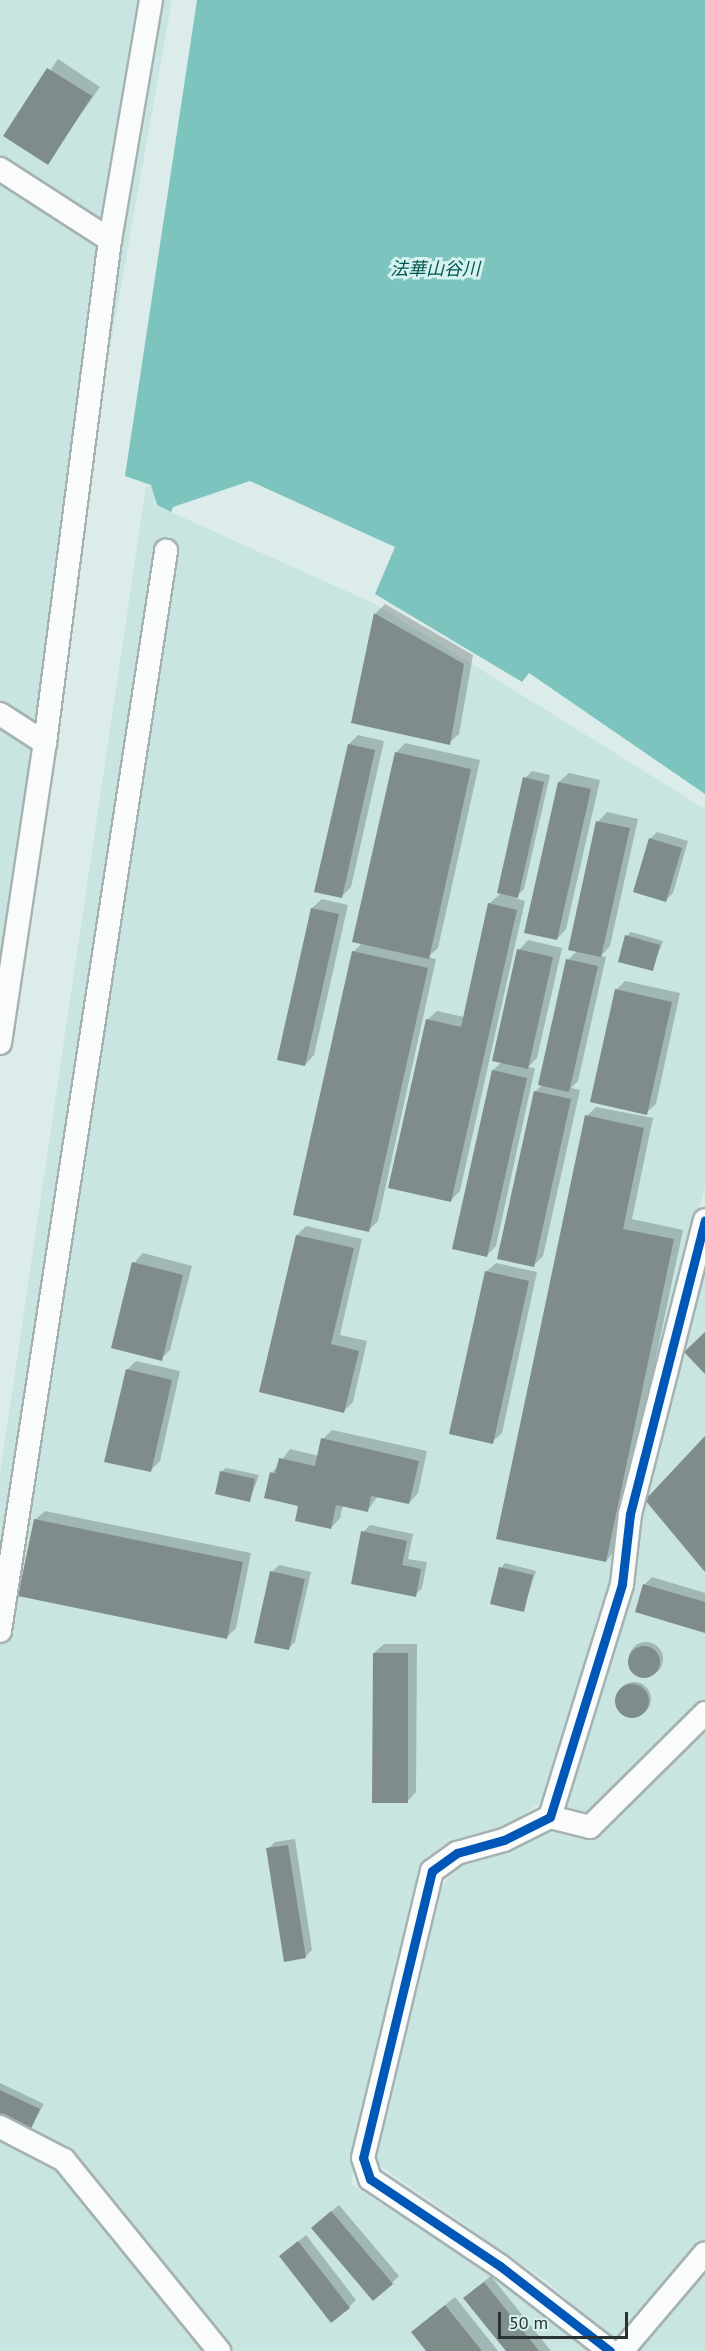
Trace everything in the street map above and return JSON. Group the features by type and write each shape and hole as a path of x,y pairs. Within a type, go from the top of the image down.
{"street":[{"path":"0,1043 45,743 110,240 151,0"},
{"path":"0,169 110,240"},
{"path":"0,1631 166,551"},
{"path":"0,714 45,743"},
{"path":"550,1817 622,1584 630,1514 705,1220"},
{"path":"610,2351 500,2266 370,2179 363,2158 432,1870 457,1853 504,1840 550,1817 590,1827 705,1713"},
{"path":"0,2127 64,2160 219,2351"},
{"path":"622,2351 705,2253"}],"shaded area":[{"path":"0,0 172,0 0,967"},
{"path":"146,486 152,486 155,505 375,604 705,809 705,1186 617,1521 612,1574 549,1797 510,1823 428,1855 416,1887 351,2184 472,2262 590,2351 0,2351 0,1474"},
{"path":"705,1225 705,2351 625,2351 550,2284 379,2165 373,2151 437,1898 453,1868 509,1851 561,1817 626,1589 631,1527"}],"water":[{"name":"法華山谷川","path":"197,0 705,0 705,794 529,673 522,682 375,594 395,547 250,481 173,507 171,512 157,505 151,485 125,476"}],"building":[{"path":"47,68 92,96 48,165 3,136"},
{"path":"374,613 464,664 450,745 351,723"},
{"path":"348,744 375,750 342,898 314,892"},
{"path":"395,752 471,769 429,959 352,942"},
{"path":"523,777 544,782 518,898 497,893"},
{"path":"558,782 591,789 557,940 524,933"},
{"path":"596,821 630,828 601,957 568,950"},
{"path":"649,838 682,848 666,902 633,892"},
{"path":"488,903 517,910 451,1202 388,1188 426,1019 461,1027"},
{"path":"311,908 339,914 305,1066 277,1060"},
{"path":"625,935 660,945 653,971 618,962"},
{"path":"517,949 553,957 528,1069 492,1061"},
{"path":"352,951 428,968 369,1232 293,1215"},
{"path":"566,959 598,966 569,1092 538,1085"},
{"path":"615,989 672,1002 647,1115 590,1102"},
{"path":"492,1070 527,1078 487,1257 452,1249"},
{"path":"534,1091 571,1099 534,1267 497,1259"},
{"path":"585,1115 644,1128 623,1229 674,1239 606,1562 496,1539"},
{"path":"296,1235 354,1248 331,1344 359,1351 344,1413 259,1392"},
{"path":"132,1262 183,1275 162,1361 111,1348"},
{"path":"485,1271 529,1281 493,1444 449,1434"},
{"path":"705,1332 705,1374 684,1352"},
{"path":"126,1369 172,1380 151,1472 104,1462"},
{"path":"705,1436 705,1572 645,1500"},
{"path":"321,1438 419,1461 409,1504 371,1496 368,1512 336,1505 331,1529 295,1521 298,1506 264,1498 270,1472 275,1474 279,1458 315,1466"},
{"path":"220,1471 255,1479 250,1502 215,1494"},
{"path":"34,1519 243,1562 227,1639 18,1596"},
{"path":"361,1531 407,1541 402,1565 421,1569 416,1597 351,1584"},
{"path":"499,1567 533,1575 524,1612 490,1604"},
{"path":"270,1571 305,1579 289,1650 254,1643"},
{"path":"643,1584 705,1602 705,1633 635,1612"},
{"path":"644,1646 656,1650 660,1662 656,1674 644,1678 632,1674 628,1662 632,1650"},
{"path":"373,1653 408,1653 408,1803 372,1803"},
{"path":"632,1684 644,1689 649,1701 644,1713 632,1718 620,1713 615,1701 620,1689"},
{"path":"288,1845 306,1958 284,1962 266,1848"},
{"path":"0,2090 40,2109 30,2131 0,2117"},
{"path":"331,2211 393,2284 373,2301 311,2228"},
{"path":"298,2241 350,2308 331,2323 279,2256"},
{"path":"484,2282 539,2351 506,2351 463,2298"},
{"path":"445,2305 482,2351 426,2351 411,2332"}],"cycle path":[{"path":"610,2351 500,2266 370,2179 363,2158 432,1871 457,1853 504,1840 550,1817 622,1584 630,1514 705,1220"}]}
